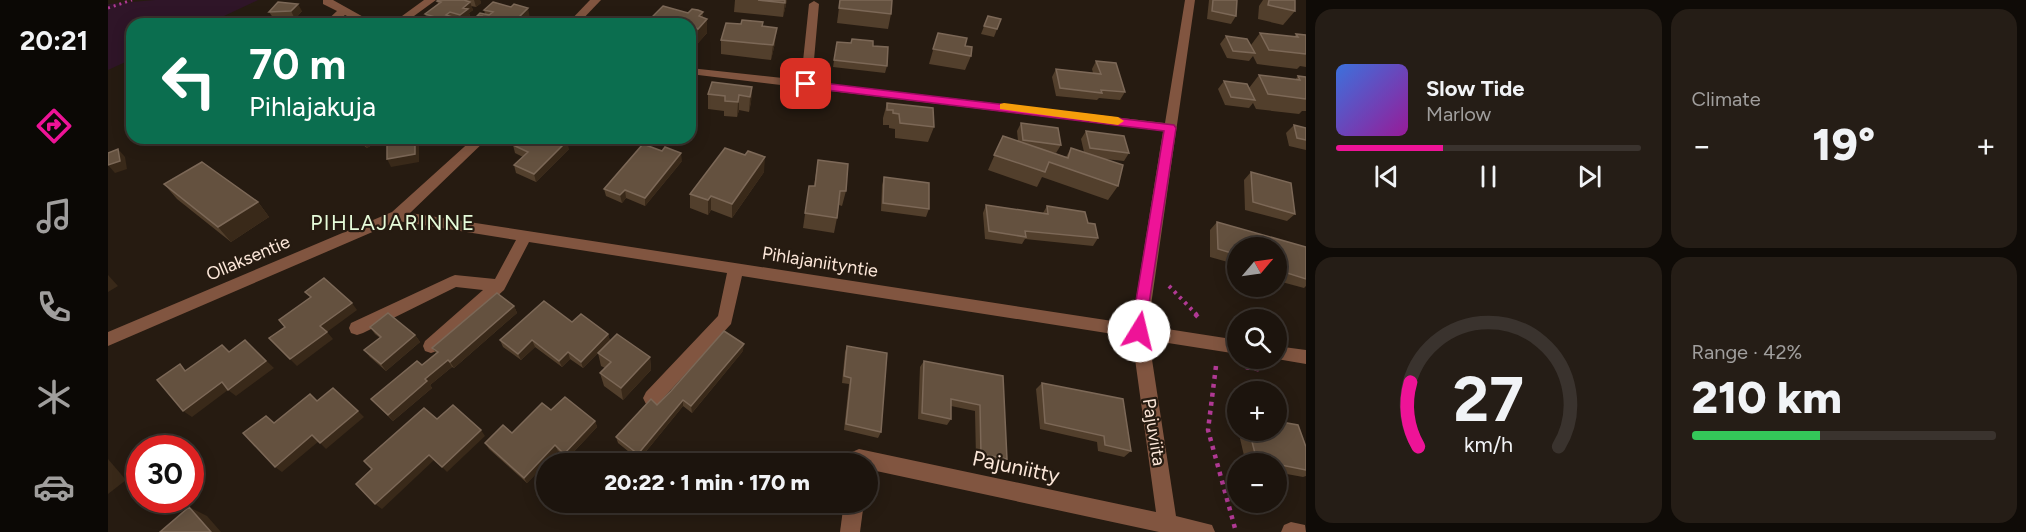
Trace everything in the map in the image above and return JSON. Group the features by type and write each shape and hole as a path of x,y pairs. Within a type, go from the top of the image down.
{"street":[{"path":"405,18 431,0"},
{"path":"578,18 596,0"},
{"name":"Pajuviita","path":"1169,528 1139,331 1190,0"},
{"path":"328,1 359,18"},
{"path":"806,84 814,4"},
{"path":"335,18 344,10"},
{"path":"696,72 1170,128"},
{"name":"Ollaksentie","path":"108,339 397,216 475,144"},
{"name":"Pihlajaniityntie","path":"397,216 1227,345"},
{"path":"431,346 499,286 525,236"},
{"path":"652,398 725,319 736,268"},
{"path":"357,328 455,281 499,286"},
{"path":"1287,354 1306,357"},
{"name":"Pajuniitty","path":"878,462 1169,528"},
{"path":"850,532 853,513"},
{"path":"1169,528 1205,532"},
{"path":"1291,532 1298,532"}],"path":[{"path":"108,8 132,0"},
{"path":"1169,277 1168,285 1183,304 1204,322 1210,342"},
{"path":"1227,364 1216,363 1208,430 1222,473 1236,532"},
{"path":"1255,369 1272,372"}],"shaded area":[{"path":"155,0 258,0 220,18 126,18 126,62 108,70 108,4"}],"building":[{"path":"464,0 470,2 463,8 468,9 460,15 450,12 446,15 456,18 438,18 425,14 441,2 437,1"},
{"path":"758,0 785,0 785,3"},
{"path":"840,0 892,0 891,14 839,8"},
{"path":"1213,0 1237,0 1236,16 1212,11"},
{"path":"1269,0 1295,0 1295,11 1268,5"},
{"path":"278,2 298,4 291,11 269,12"},
{"path":"493,2 511,7 514,4 528,8 518,18 478,18 481,16 477,16 480,13 489,15 493,12 484,10"},
{"path":"663,6 688,13 692,9 698,10 703,12 699,16 707,19 698,29 696,28 696,18 651,18"},
{"path":"988,16 1001,19 997,29 984,26"},
{"path":"742,20 763,22 762,26 777,28 773,45 721,40 726,23 741,24"},
{"path":"938,33 967,38 965,46 972,47 971,56 933,49"},
{"path":"1260,33 1298,37 1296,34 1306,35 1306,54 1269,50"},
{"path":"1226,36 1247,39 1255,53 1233,51"},
{"path":"852,39 873,41 873,46 888,47 887,66 834,60 837,42 851,43"},
{"path":"1096,61 1116,63 1125,92 1101,90 1102,93 1060,88 1056,69 1101,74"},
{"path":"1259,75 1300,80 1298,76 1306,77 1306,99 1268,94"},
{"path":"1224,81 1247,84 1255,100 1231,97"},
{"path":"712,82 752,87 750,97 739,95 738,102 725,101 725,96 708,94"},
{"path":"887,103 933,108 934,127 900,123 899,114 893,113 893,110 887,110"},
{"path":"1021,123 1058,128 1061,145 1023,140"},
{"path":"1294,125 1306,128 1306,140 1297,138"},
{"path":"1086,131 1124,136 1129,153 1090,148"},
{"path":"1003,136 1068,158 1071,148 1123,165 1118,186 1049,162 1045,172 994,155"},
{"path":"387,144 415,144 415,154 387,159"},
{"path":"564,144 534,174 514,165 528,152 513,145"},
{"path":"643,144 662,151 665,147 681,153 645,198 625,190 620,195 604,189"},
{"path":"725,148 745,155 748,151 765,157 732,204 711,196 708,200 690,194"},
{"path":"118,149 120,161 108,165 108,153"},
{"path":"818,160 848,164 846,191 840,191 837,218 805,213 809,186 815,186"},
{"path":"202,162 258,202 218,227 164,184"},
{"path":"1251,172 1291,183 1295,214 1253,202"},
{"path":"884,177 929,183 929,209 883,203"},
{"path":"986,205 1048,214 1047,206 1085,212 1088,223 1095,224 1098,238 1025,231 1026,237 989,231"},
{"path":"1217,222 1270,237 1227,237 1227,252 1218,249"},
{"path":"1287,242 1306,247 1306,279 1287,273"},
{"path":"324,278 352,303 320,326 327,332 290,359 269,338 285,327 279,320 311,297 305,292"},
{"path":"497,293 514,306 450,362 448,360 425,379 427,381 388,415 371,399 417,361 422,365 438,352 432,348"},
{"path":"544,301 572,322 581,314 608,334 581,362 568,352 559,361 532,340 518,354 500,340"},
{"path":"388,313 415,335 381,364 364,350 381,337 370,327"},
{"path":"724,331 744,344 691,406 683,400 639,453 616,437 651,399 657,405"},
{"path":"617,334 650,357 621,388 600,373 611,362 598,353"},
{"path":"245,340 266,361 228,390 222,382 183,411 157,380 180,364 185,371 222,345 229,352"},
{"path":"847,346 887,353 881,432 846,424 851,378 844,376"},
{"path":"924,361 1003,376 1007,459 981,454 980,405 951,399 951,419 922,413"},
{"path":"1042,383 1123,399 1131,451 1105,445 1104,436 1045,423"},
{"path":"333,388 358,411 320,443 312,435 275,467 243,433 266,416 274,423 310,394 317,401"},
{"path":"565,397 595,421 565,453 555,445 547,453 536,453 536,465 524,478 485,443 503,425 512,433 542,403 551,410"},
{"path":"453,405 481,430 442,467 429,455 375,504 356,484 372,469 364,461 424,408 437,419"},
{"path":"1287,423 1298,425 1306,447 1306,470 1287,466 1287,453 1255,453 1252,441 1287,441"},
{"path":"182,513 194,513 211,532 160,532"}],"slow traffic":[{"path":"1004,107 1118,121"}],"district":[{"name":"PIHLAJARINNE","path":"393,223"}],"route":[{"path":"806,84 1170,128 1139,331"}]}
